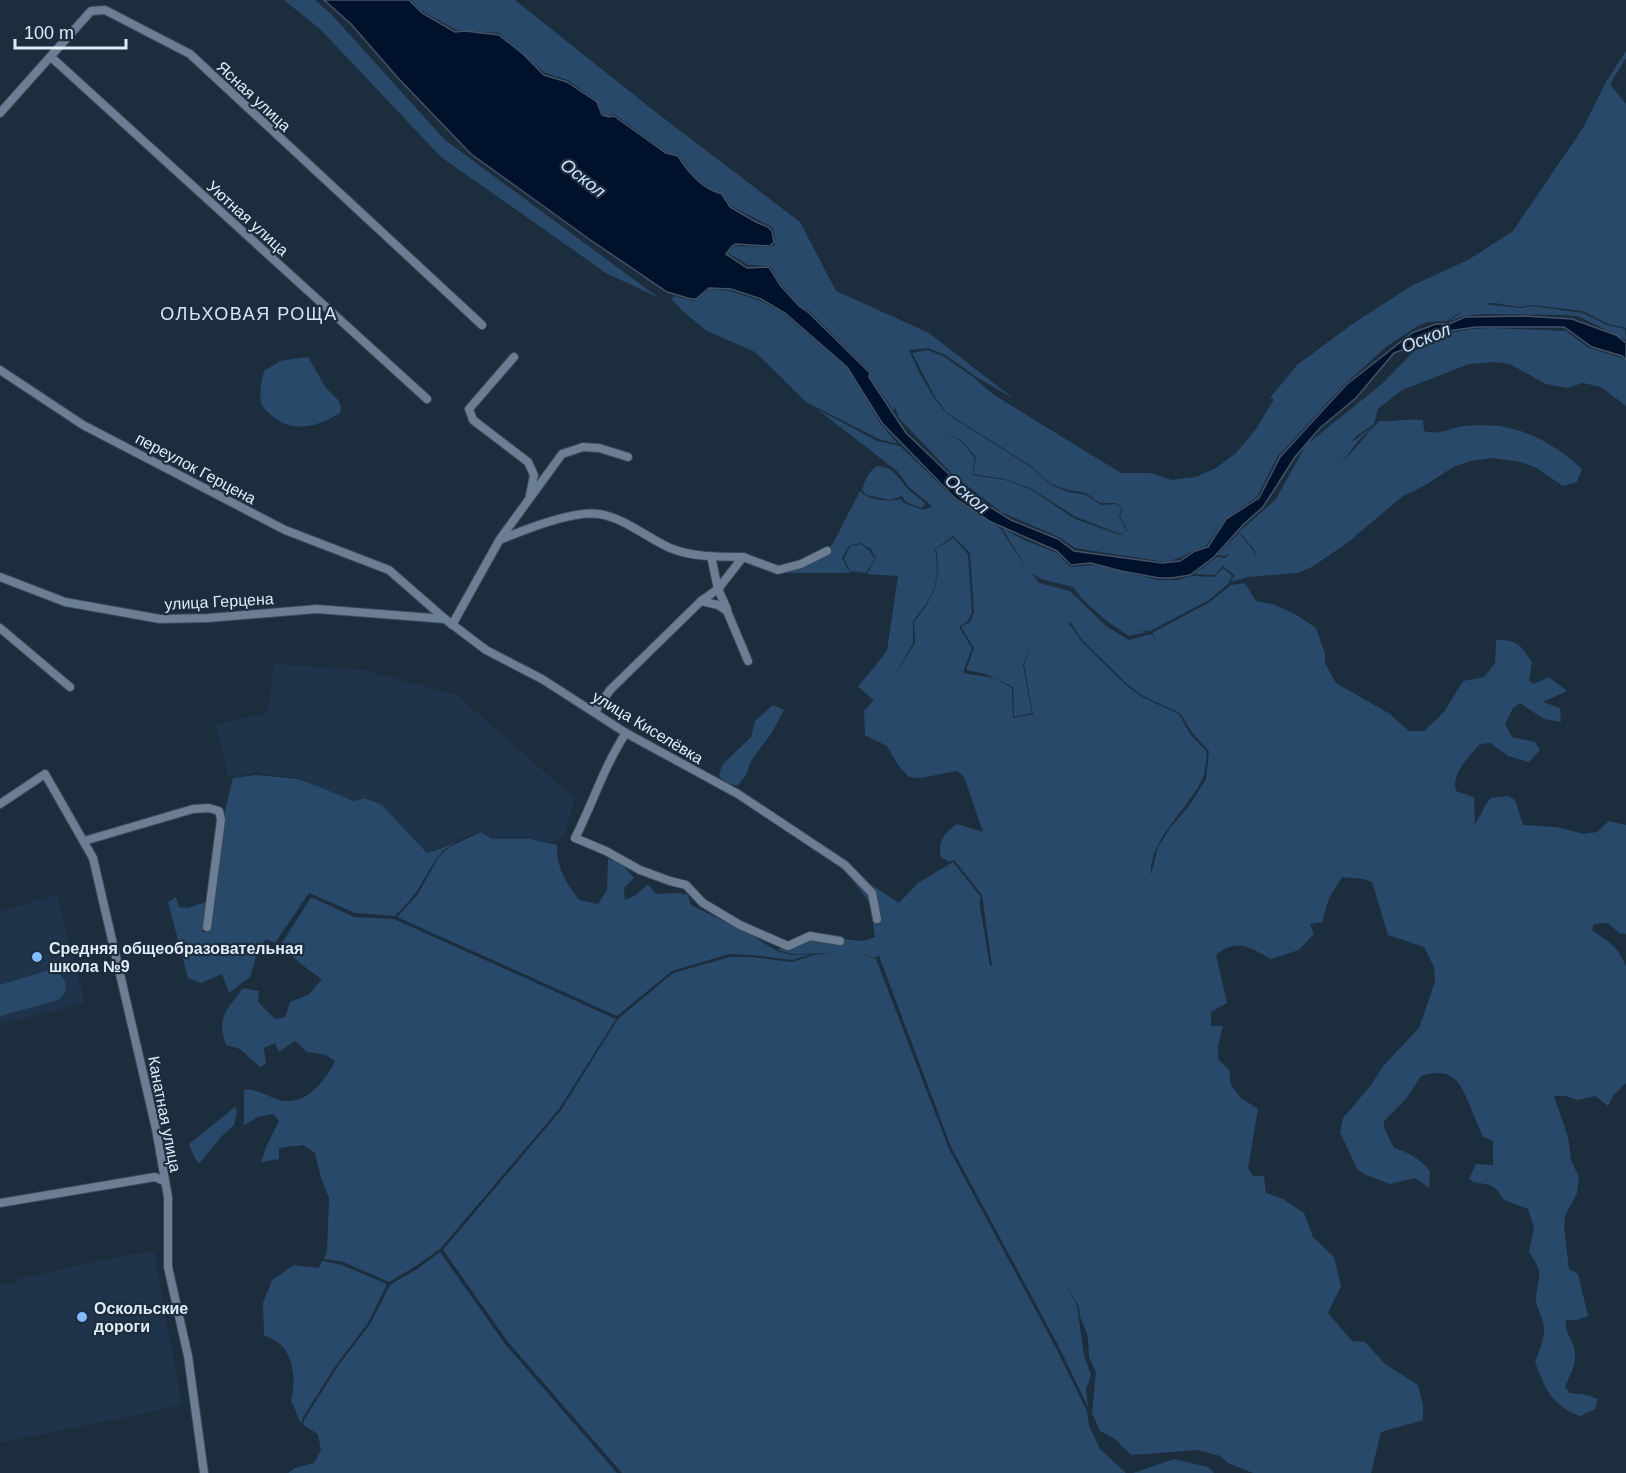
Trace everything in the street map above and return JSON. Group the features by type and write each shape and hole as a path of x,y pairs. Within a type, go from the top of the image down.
{"street":[{"name":"Ясная улица","path":"0,113 91,11 105,10 190,54 482,325"},
{"name":"Уютная улица","path":"51,57 427,399"},
{"path":"514,357 470,409 473,420 528,462 534,475 529,498"},
{"name":"переулок Герцена","path":"0,370 83,424 285,530 389,570"},
{"path":"452,625 500,539 562,454 583,447 599,448 628,457"},
{"path":"500,539 543,523 599,514 619,521 671,549 711,556 742,557 778,570 801,564 827,551"},
{"path":"711,556 718,589 748,661"},
{"path":"595,712 610,690 701,601 718,589 742,557"},
{"name":"улица Киселёвка","path":"389,570 452,625 486,650 542,679 626,733 738,795 845,865 872,894 877,920"},
{"name":"улица Герцена","path":"0,577 65,602 160,619 208,618 317,609 445,619"},
{"path":"701,601 718,605 728,611"},
{"path":"0,628 70,687"},
{"path":"626,733 604,773 575,838 606,851 640,870 686,885 703,903 740,925 788,946 810,936 840,941"},
{"name":"Канатная улица","path":"0,804 45,774 93,858 156,1130 168,1197 168,1268 188,1356 204,1473"},
{"path":"84,841 192,809 209,808 219,811 221,820 207,927"},
{"path":"0,1203 155,1177 164,1181"}],"shaded area":[{"path":"284,0 315,0 331,14 445,140 659,298 606,273 441,157 320,29"},
{"path":"411,0 515,0 653,110 800,222 836,291 929,333 1014,399 944,354 928,348 909,350 934,398 947,414 1031,467 1051,485 1086,495 1101,505 1115,504 1122,508 1119,516 1126,530 1120,534 1076,517 1030,488 1004,479 973,474 976,457 961,440 943,431 961,441 975,458 972,475 1005,480 1030,489 1075,519 1120,535 1127,530 1120,516 1123,508 1115,503 1100,503 1086,493 1051,484 1031,466 947,413 935,397 912,353 927,350 943,356 994,395 1121,473 1150,473 1172,480 1196,477 1216,468 1236,453 1256,429 1274,399 1270,398 1297,365 1351,325 1411,286 1468,260 1513,231 1583,128 1607,80 1626,51 1626,58 1610,84 1626,104 1626,328 1608,324 1583,311 1532,305 1520,307 1494,303 1483,304 1521,308 1532,306 1583,313 1607,325 1625,329 1626,340 1578,316 1482,314 1463,316 1448,322 1468,307 1447,321 1427,322 1387,346 1343,386 1278,456 1257,497 1225,519 1206,546 1165,562 1075,548 1059,537 1001,512 952,474 899,418 894,405 894,411 870,377 871,372 809,311 800,306 781,284 770,266 748,265 728,253 737,246 770,247 775,245 774,230 770,226 731,206 723,194 709,188 698,179 679,155 666,152 614,114 608,116 603,114 597,101 568,80 545,73 499,33 456,30 422,11"},
{"path":"710,289 730,291 761,301 783,313 846,367 880,423 898,444 879,439 806,402 755,352 707,331 671,299 675,296 694,301"},
{"path":"1492,328 1566,331 1589,348 1622,358 1626,361 1626,406 1601,387 1583,383 1567,388 1546,384 1510,364 1494,362 1469,364 1402,390 1378,409 1374,424 1355,437 1352,442 1375,425 1358,441 1340,465 1379,421 1423,420 1424,431 1429,432 1481,425 1498,426 1528,434 1556,448 1582,469 1577,482 1563,486 1535,467 1520,462 1492,458 1471,461 1455,466 1424,486 1403,496 1347,543 1312,567 1297,573 1248,577 1231,582 1234,575 1223,566 1214,575 1194,574 1217,557 1226,558 1228,553 1225,556 1217,555 1239,533 1253,550 1256,559 1254,549 1239,532 1276,499 1306,445 1383,383 1413,352 1449,333"},
{"path":"308,357 326,388 339,401 340,413 314,425 288,425 271,415 262,404 260,397 264,371 280,361"},
{"path":"817,409 877,441 900,446 956,500 1000,528 1030,573 1002,528 1024,540 1057,553 1070,567 1094,565 1158,580 1178,580 1192,576 1214,577 1223,568 1232,576 1229,583 1209,600 1150,631 1136,630 1148,632 1129,636 1108,622 1084,601 1073,587 1041,579 1031,573 1039,583 1070,591 1106,626 1129,640 1151,634 1156,640 1152,633 1210,602 1231,585 1245,583 1256,601 1273,604 1295,614 1316,628 1325,654 1325,663 1336,683 1390,714 1409,731 1424,731 1444,712 1463,681 1484,677 1495,663 1496,640 1514,642 1521,647 1532,662 1529,680 1533,684 1549,677 1567,691 1543,702 1560,708 1561,722 1544,719 1520,703 1513,708 1505,724 1512,737 1535,742 1540,750 1529,762 1508,756 1490,743 1480,744 1458,772 1455,784 1456,791 1474,797 1475,825 1491,798 1508,796 1515,800 1523,825 1557,827 1584,834 1597,832 1609,821 1626,825 1626,934 1619,933 1608,923 1594,924 1592,930 1616,949 1626,967 1626,1083 1613,1096 1608,1106 1595,1096 1578,1100 1565,1096 1554,1096 1568,1137 1571,1160 1579,1177 1577,1193 1565,1216 1564,1227 1569,1269 1578,1274 1588,1316 1577,1320 1566,1320 1566,1328 1574,1348 1575,1358 1565,1387 1570,1393 1598,1399 1595,1409 1580,1416 1570,1411 1555,1401 1542,1381 1535,1362 1544,1329 1536,1301 1539,1269 1529,1252 1534,1228 1528,1209 1504,1200 1490,1185 1469,1179 1476,1164 1493,1165 1493,1141 1483,1137 1458,1082 1447,1074 1421,1076 1406,1099 1384,1121 1384,1128 1394,1148 1414,1157 1430,1171 1429,1188 1415,1178 1390,1184 1357,1169 1340,1132 1343,1118 1371,1085 1384,1065 1419,1028 1435,982 1434,967 1424,947 1388,935 1372,882 1342,877 1329,898 1322,922 1310,924 1314,934 1299,950 1271,959 1250,948 1237,945 1216,955 1227,1003 1211,1012 1211,1026 1223,1026 1218,1046 1218,1059 1229,1070 1231,1085 1241,1098 1258,1109 1248,1168 1253,1176 1264,1176 1266,1193 1283,1199 1304,1213 1313,1237 1334,1257 1341,1286 1328,1313 1352,1341 1365,1342 1385,1364 1418,1385 1423,1405 1423,1420 1381,1432 1371,1473 1253,1473 1228,1463 1220,1456 1198,1450 1131,1455 1115,1439 1100,1431 1092,1413 1096,1372 1089,1357 1088,1337 1079,1307 1067,1286 1077,1306 1084,1355 1091,1375 1086,1389 1088,1407 1059,1347 951,1147 880,954 876,958 861,954 876,959 949,1149 1056,1348 1087,1411 1089,1426 1100,1449 1126,1473 622,1473 508,1342 443,1250 561,1110 618,1019 673,973 730,957 792,962 814,955 831,953 792,954 778,950 805,935 863,941 875,937 870,903 839,863 899,903 918,883 953,862 980,896 990,966 992,966 982,895 954,860 949,862 941,857 940,852 943,838 957,824 983,832 964,777 957,771 921,778 909,777 898,765 887,746 865,735 864,711 874,700 858,687 887,651 898,576 867,574 876,558 871,549 860,543 849,546 842,558 850,573 778,573 832,545 860,491 868,497 879,500 901,499 904,503 924,510 932,506 910,488 897,471","holes":["953,536 970,553 974,613 970,622 961,627 974,648 966,670 986,674 1013,687 1014,717 1032,713 1023,665 1033,642 1024,665 1033,714 1013,718 1012,688 994,678 963,673 972,648 959,627 968,621 972,612 968,554 953,538 936,549 938,571 937,580 934,588 937,571 935,549","934,588 931,597 914,622 915,643 893,678 913,643 913,621 926,604","1068,622 1083,641 1128,685 1143,696 1180,713 1193,734 1209,751 1206,779 1158,847 1151,875 1152,862 1156,850 1162,838 1202,780 1207,752 1190,734 1179,714 1142,697 1127,686 1082,642"]},
{"path":"877,466 895,473 925,504 922,508 906,502 902,496 890,500 866,495 862,489 869,473"},
{"path":"860,544 869,550 875,559 866,573 850,571 844,558 850,547"},
{"path":"274,664 363,670 457,695 575,799 564,836 552,842 531,839 493,839 481,831 427,852 382,805 364,798 354,800 330,793 300,778 256,773 228,777 216,724 268,713"},
{"path":"773,705 784,710 771,734 751,761 746,775 737,786 726,782 719,776 722,765 751,737 755,721"},
{"path":"256,775 299,779 354,801 364,798 382,805 427,853 457,841 438,857 415,894 395,916 355,913 309,893 275,943 266,939 256,957 250,977 229,993 222,974 201,983 188,978 168,902 176,897 179,907 188,908 206,902 203,932 209,932 225,811 233,778"},
{"path":"481,832 492,839 530,839 557,845 558,860 563,874 579,900 598,904 607,890 608,859 620,862 634,878 624,888 625,900 634,896 648,884 656,894 688,895 691,905 746,932 777,951 792,955 812,954 792,960 729,954 672,971 617,1016 397,917 418,894 438,858 449,847"},
{"name":"Средняя общеобразовательная школа №9","path":"57,895 85,1003 0,1024 0,912"},
{"path":"311,897 354,917 394,919 616,1019 559,1109 440,1249 389,1282 343,1262 324,1259 327,1251 329,1198 315,1153 303,1145 282,1147 279,1148 279,1159 261,1162 279,1121 273,1114 258,1117 244,1125 244,1090 256,1091 286,1101 295,1100 312,1092 325,1078 335,1061 326,1055 307,1052 295,1041 279,1052 275,1043 264,1048 266,1064 260,1067 240,1049 226,1045 223,1035 225,1014 243,988 259,991 258,1002 275,1019 285,1017 290,1002 308,995 322,979 280,946"},
{"path":"52,969 60,975 66,987 58,1000 0,1016 0,985"},
{"path":"235,1107 237,1112 234,1125 199,1164 189,1144"},
{"path":"154,1252 182,1405 0,1443 0,1286 14,1283 21,1278 128,1255"},
{"path":"440,1252 505,1344 617,1473 288,1473 295,1468 314,1463 321,1450 318,1434 303,1425 304,1420 338,1366 370,1324 390,1285"},
{"path":"323,1261 342,1265 387,1284 368,1323 336,1365 301,1424 291,1400 293,1379 289,1357 281,1345 264,1335 263,1303 272,1280 294,1265 318,1268"},
{"path":"1174,1459 1208,1467 1214,1473 1133,1473"}],"water":[{"name":"Оскол","path":"324,0 409,0 422,13 455,32 499,35 544,75 567,82 597,102 602,115 614,116 666,153 678,156 697,180 722,194 730,207 772,231 774,242 770,246 736,244 726,254 747,268 769,267 780,285 799,306 870,373 869,377 906,433 971,495 1011,520 1058,539 1074,551 1162,563 1180,561 1195,551 1208,547 1226,519 1259,498 1280,457 1346,385 1412,333 1436,324 1449,324 1465,317 1524,316 1572,319 1616,335 1626,343 1626,360 1622,356 1592,347 1564,327 1476,327 1448,331 1434,339 1394,353 1356,398 1320,428 1295,457 1263,507 1214,557 1190,575 1159,578 1091,563 1071,565 1057,551 991,522 955,498 882,423 847,367 785,313 761,299 731,289 709,288 696,299 667,292 471,154 398,78 351,24"}],"place":[{"name":"Средняя общеобразовательная школа №9","path":"37,957"},
{"name":"Оскольские дороги","path":"82,1317"}],"district":[{"name":"ОЛЬХОВАЯ РОЩА","path":"249,314"}]}
